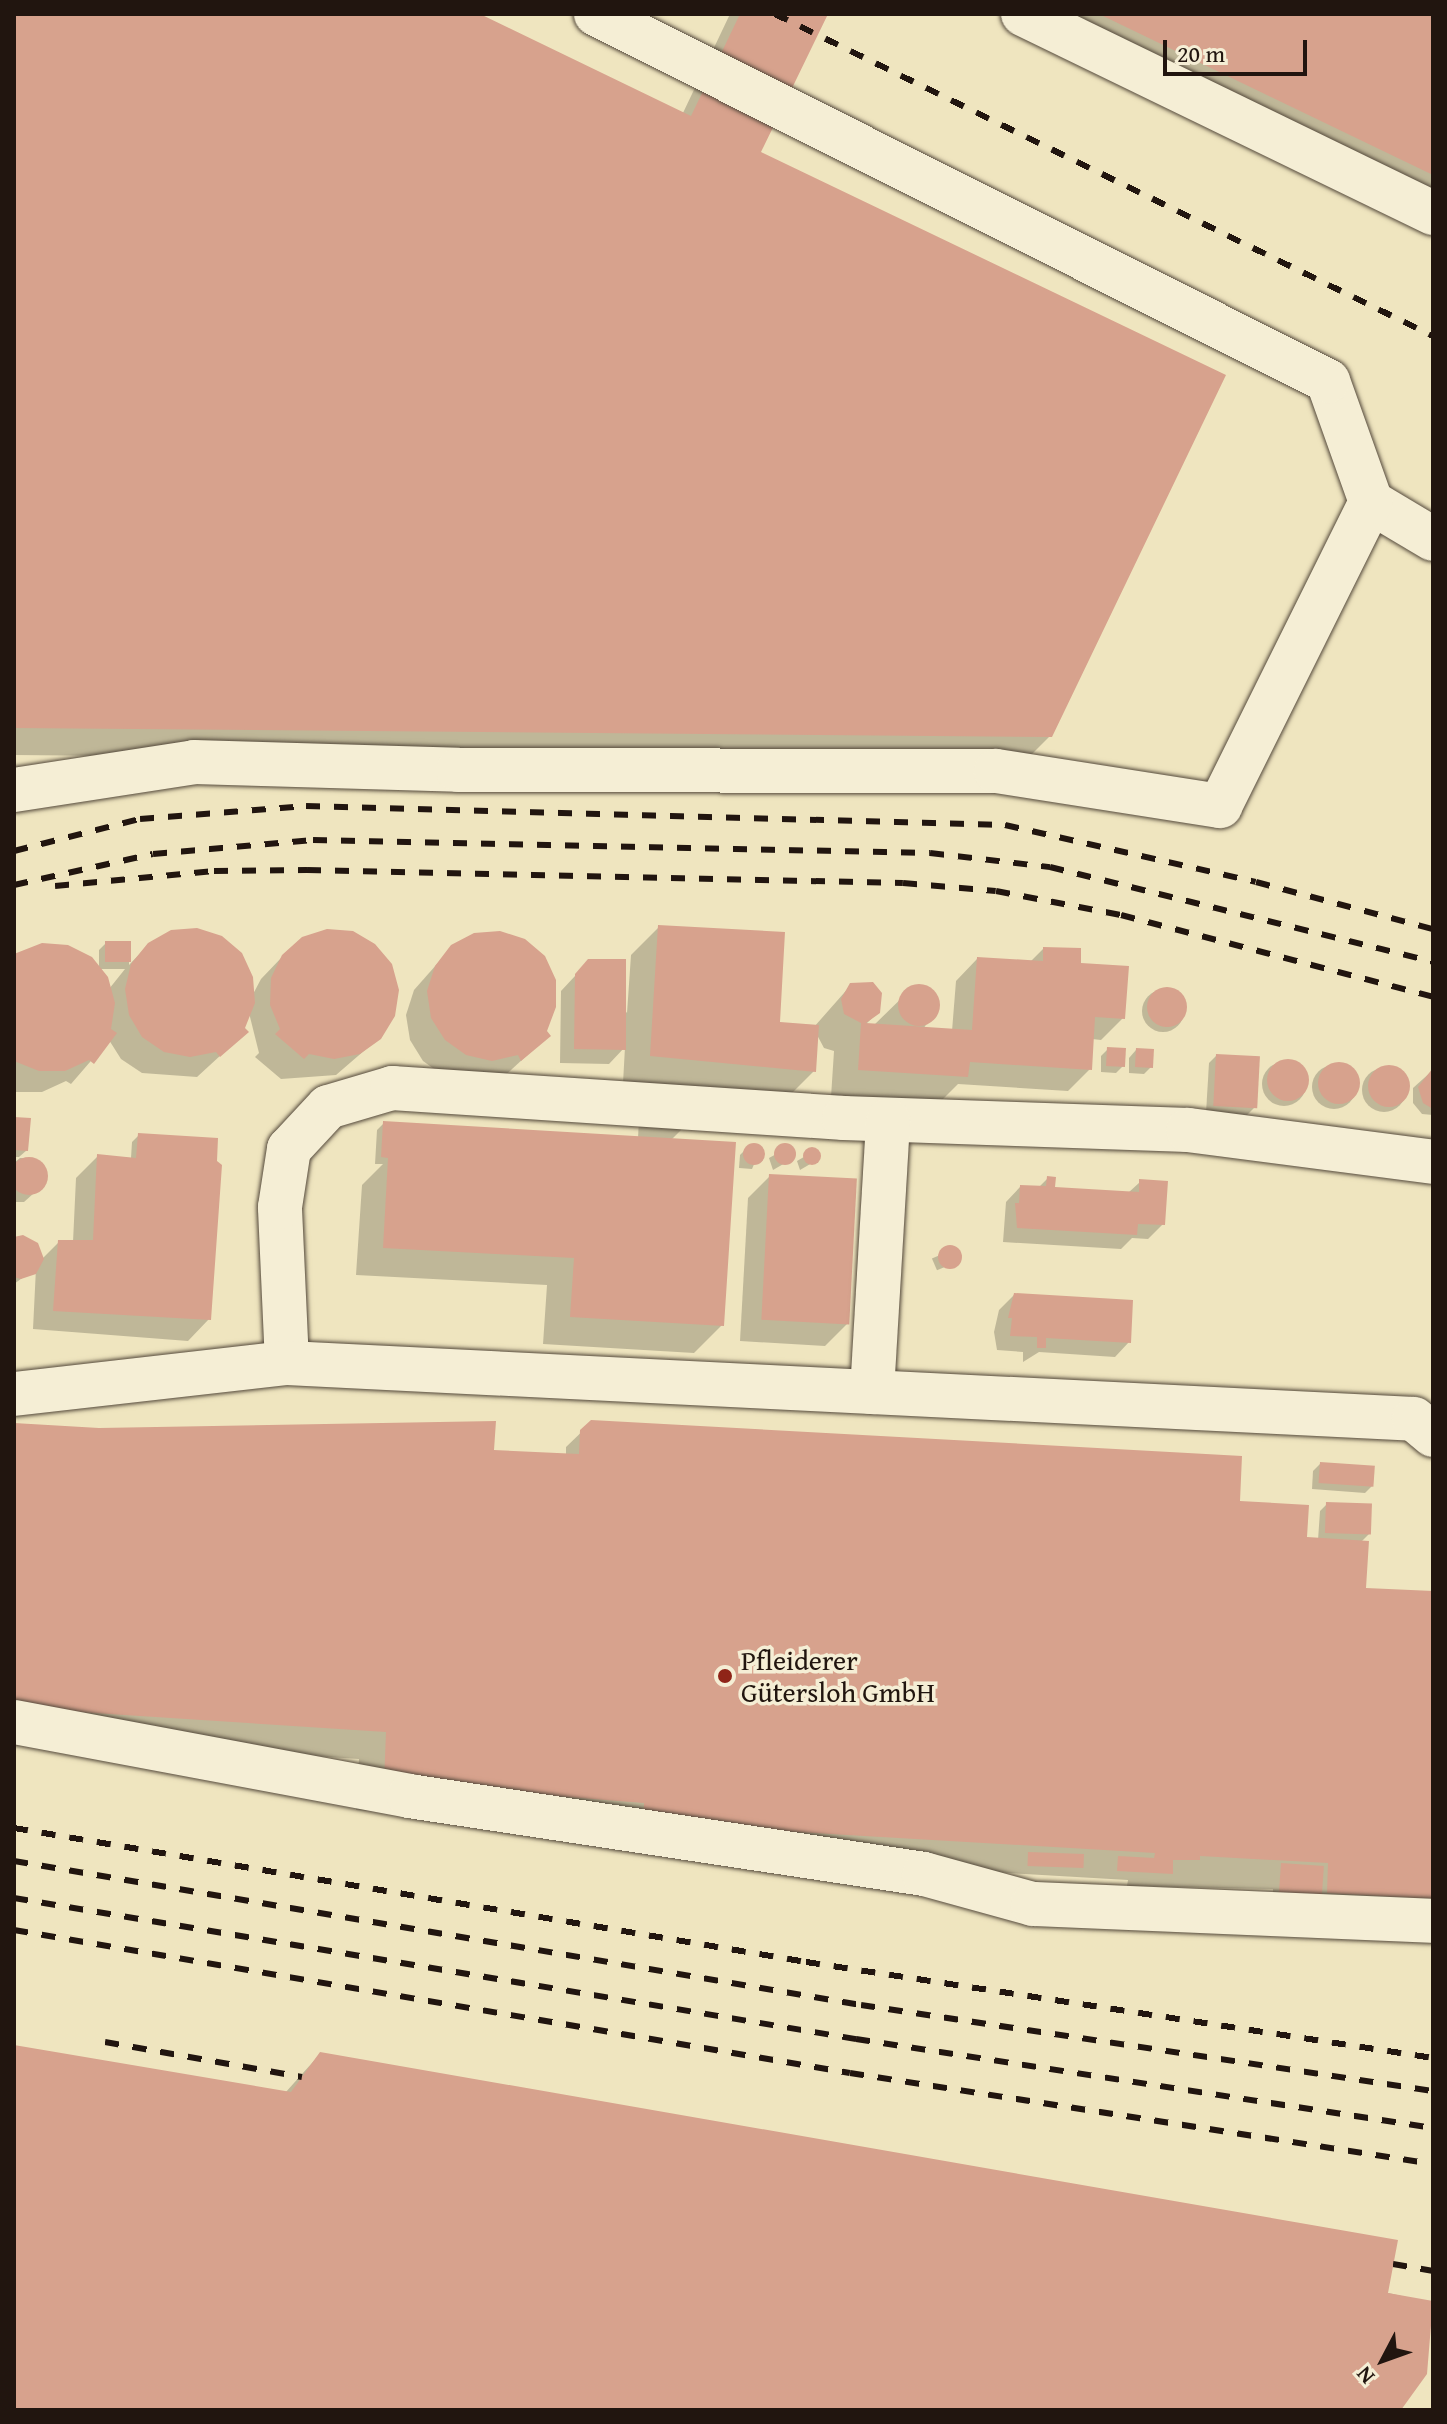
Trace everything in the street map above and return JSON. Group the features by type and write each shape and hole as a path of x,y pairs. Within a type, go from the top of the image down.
{"lane":[{"path":"596,14 1328,381 1371,502 1433,539"},
{"path":"1023,14 1433,213"},
{"path":"14,790 194,762 458,770 996,771 1220,806 1371,502"},
{"path":"287,1363 280,1207 289,1149 328,1107 392,1088 888,1120 1188,1130 1433,1162"},
{"path":"872,1392 888,1120"},
{"path":"14,1394 287,1363 1414,1419 1433,1435"},
{"path":"14,1722 409,1796 924,1874 1033,1904 1433,1921"}],"building":[{"path":"14,14 480,14 691,116 740,14 828,14 761,152 1226,375 1052,737 14,728"},
{"path":"1099,14 1433,14 1433,175"},
{"path":"658,925 785,932 780,1022 819,1025 816,1072 650,1056"},
{"path":"197,928 222,936 242,953 253,977 255,1003 245,1028 249,1032 220,1057 216,1052 190,1057 164,1052 142,1037 129,1015 125,989 131,964 148,943 171,930"},
{"path":"327,929 353,931 375,944 392,964 399,990 395,1016 381,1039 360,1054 334,1059 309,1054 304,1059 275,1034 280,1029 270,1005 271,978 282,955 302,937"},
{"path":"500,931 525,939 545,956 556,980 556,1007 547,1031 551,1036 521,1061 518,1055 492,1061 466,1055 445,1040 431,1018 427,991 435,966 451,945 474,933"},
{"path":"105,941 131,941 131,962 105,962"},
{"path":"42,943 68,945 92,957 108,977 115,1003 111,1029 117,1033 94,1064 89,1060 65,1071 39,1071 14,1061 14,954"},
{"path":"1043,947 1081,948 1081,963 1129,966 1125,1019 1095,1017 1092,1070 970,1062 968,1077 858,1070 861,1023 844,1014 841,999 850,983 873,982 882,993 880,1013 866,1023 972,1030 977,957 1043,961"},
{"path":"588,959 626,959 626,1050 574,1049 575,974"},
{"path":"919,984 934,990 940,1005 934,1020 919,1026 904,1020 898,1005 904,990"},
{"path":"1167,987 1181,993 1187,1007 1181,1021 1167,1027 1153,1021 1147,1007 1153,993"},
{"path":"1107,1047 1126,1048 1125,1067 1106,1066"},
{"path":"1136,1048 1154,1049 1153,1068 1135,1067"},
{"path":"1216,1054 1260,1056 1257,1108 1213,1106"},
{"path":"1288,1059 1303,1065 1309,1080 1303,1095 1288,1101 1273,1095 1267,1080 1273,1065"},
{"path":"1339,1062 1354,1068 1360,1083 1354,1098 1339,1104 1324,1098 1318,1083 1324,1068"},
{"path":"1389,1065 1404,1071 1410,1086 1404,1101 1389,1107 1374,1101 1368,1086 1374,1071"},
{"path":"1433,1068 1433,1109 1423,1103 1418,1087"},
{"path":"14,1117 31,1118 28,1151 14,1150"},
{"path":"383,1121 736,1142 724,1326 570,1317 574,1258 383,1248 388,1158 381,1157"},
{"path":"138,1133 218,1138 217,1161 222,1165 211,1320 53,1311 58,1240 93,1240 97,1154 136,1158"},
{"path":"754,1143 762,1146 765,1154 762,1162 754,1165 746,1162 743,1154 746,1146"},
{"path":"785,1143 793,1146 796,1154 793,1162 785,1165 777,1162 774,1154 777,1146"},
{"path":"812,1147 821,1156 812,1165 803,1156"},
{"path":"29,1157 43,1162 48,1176 43,1190 29,1195 15,1190 10,1176 15,1162"},
{"path":"769,1174 857,1179 849,1324 761,1320"},
{"path":"1047,1176 1056,1177 1055,1187 1139,1192 1139,1179 1168,1181 1165,1225 1138,1224 1137,1235 1017,1228 1015,1203 1019,1203 1020,1185 1046,1186"},
{"path":"23,1235 38,1243 44,1259 36,1274 21,1279 14,1277 14,1237"},
{"path":"950,1245 961,1252 962,1257 955,1268 950,1269 939,1262 938,1257 945,1246"},
{"path":"1014,1293 1133,1300 1131,1343 1046,1338 1046,1348 1037,1348 1037,1337 1010,1336 1012,1318 1008,1318"},
{"name":"Pfleiderer Gütersloh GmbH","path":"591,1420 1242,1456 1240,1501 1309,1505 1307,1537 1369,1541 1366,1588 1433,1591 1433,1899 1327,1893 1328,1863 1200,1856 1200,1860 1173,1860 1173,1874 1117,1871 1118,1856 1154,1858 1155,1853 643,1823 644,1803 384,1783 386,1732 16,1708 14,1423 99,1428 496,1421 494,1450 579,1454 580,1430"},
{"path":"1320,1462 1375,1466 1373,1487 1319,1483"},
{"path":"1326,1502 1372,1504 1371,1535 1325,1533"},
{"path":"1028,1852 1084,1854 1083,1868 1028,1866"},
{"path":"1281,1863 1324,1866 1322,1896 1279,1893"},
{"path":"14,2045 291,2092 320,2052 1398,2240 1388,2293 1433,2301 1427,2374 1401,2410 14,2410"}],"railway":[{"path":"775,14 1433,336"},
{"path":"14,851 140,819 306,806 1005,825 1256,882 1433,929"},
{"path":"14,885 153,854 313,840 930,853 1050,867 1433,962"},
{"path":"55,886 214,871 307,870 903,883 996,891 1121,915 1433,997"},
{"path":"14,1828 806,1962 1433,2058"},
{"path":"14,1861 861,2005 1433,2091"},
{"path":"14,1898 856,2039 1433,2128"},
{"path":"14,1930 850,2073 1433,2164"},
{"path":"105,2042 302,2077"},
{"path":"1393,2264 1433,2271"}],"place":[{"name":"Pfleiderer Gütersloh GmbH","path":"725,1676"}]}
